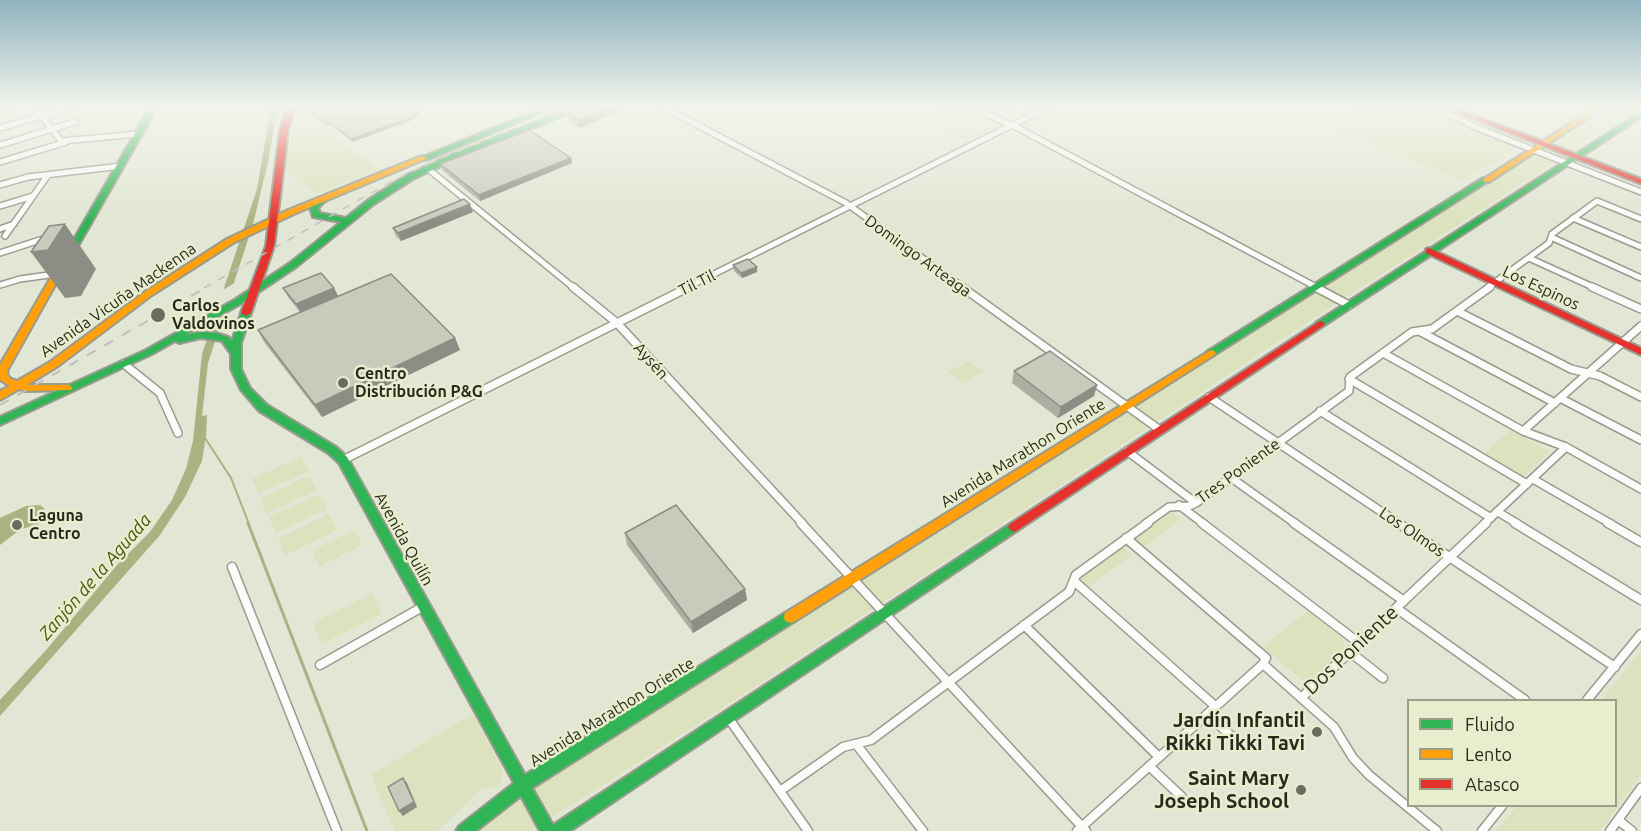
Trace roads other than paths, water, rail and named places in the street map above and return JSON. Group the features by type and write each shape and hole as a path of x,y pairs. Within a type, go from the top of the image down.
{"main road":[{"path":"73,387 18,386 3,378 1,370 57,274 77,234 133,145"},
{"path":"234,352 267,257 282,145"},
{"name":"Avenida Vicuña Mackenna","path":"0,396 67,355 187,266 238,237 274,219 458,145"},
{"path":"0,421 124,364 207,320 292,265 384,192 427,168 486,145"},
{"path":"1533,145 1574,156 1641,182"},
{"name":"Avenida Marathon Oriente","path":"464,831 523,785 1542,145"},
{"path":"557,831 1592,145"},
{"path":"324,199 314,208 316,215 347,221"},
{"name":"Los Espinos","path":"1429,251 1641,352"},
{"path":"163,344 201,335 225,339 234,352"},
{"name":"Avenida Quilín","path":"234,352 235,364 242,383 256,402 343,460 548,831"}],"street":[{"path":"0,162 57,145"},
{"name":"Domingo Arteaga","path":"736,145 842,200 1160,430"},
{"name":"Til Til","path":"343,460 974,145"},
{"path":"1050,145 1349,305"},
{"path":"1531,145 1564,163 1641,192"},
{"path":"0,185 22,178 121,166"},
{"name":"Aysén","path":"427,168 617,323 851,579 949,682 1082,830"},
{"path":"5,236 48,175"},
{"path":"0,206 33,196"},
{"name":"Tres Poniente","path":"780,791 843,747 871,740 1069,592 1076,574 1166,508 1179,505 1190,506 1196,503 1348,391 1349,380 1383,353 1412,332 1432,329 1550,242 1552,234 1597,201 1641,219"},
{"path":"1573,218 1641,247"},
{"path":"0,229 14,224"},
{"path":"0,253 55,236"},
{"path":"1551,237 1641,278"},
{"path":"1529,258 1641,309"},
{"path":"0,285 20,279 57,274"},
{"path":"1457,311 1571,369 1600,376 1641,397"},
{"path":"1523,431 1641,326"},
{"path":"1419,331 1641,441"},
{"path":"1383,353 1523,431 1566,447 1641,489"},
{"path":"124,364 160,393 178,433"},
{"path":"1349,380 1641,542"},
{"name":"Los Olmos","path":"1209,397 1615,667"},
{"path":"1320,411 1641,600"},
{"name":"Dos Poniente","path":"1126,538 1266,658 1263,664 1301,698 1566,447"},
{"path":"1127,452 1196,503"},
{"path":"1230,477 1404,601"},
{"path":"1179,505 1359,643"},
{"path":"232,567 337,831"},
{"path":"1074,581 1215,706"},
{"path":"320,665 424,606"},
{"path":"1396,608 1524,699"},
{"path":"1024,625 1159,757"},
{"path":"1588,699 1641,634"},
{"path":"1350,652 1383,678"},
{"path":"1082,830 1149,766 1263,664"},
{"path":"1301,698 1334,727 1353,758 1407,806"},
{"path":"1207,714 1238,742"},
{"path":"727,717 808,831"},
{"path":"856,744 923,831"},
{"path":"1149,766 1182,798"},
{"path":"1610,831 1641,788"},
{"path":"1408,807 1437,831"},
{"path":"1482,831 1501,807"},
{"path":"1618,820 1632,831"}],"waterway":[{"path":"205,438 231,478 249,524"},
{"path":"248,523 367,831"}],"railway":[{"path":"204,288 394,180 474,145"},
{"path":"0,405 207,287"}],"place":[{"name":"Carlos Valdovinos","path":"158,315"},
{"name":"Centro Distribución P&G","path":"343,383"},
{"name":"Laguna Centro","path":"17,525"},
{"name":"Jardín Infantil Rikki Tikki Tavi","path":"1317,732"},
{"name":"Saint Mary Joseph School","path":"1301,790"}],"water label":[{"name":"Zanjón de la Aguada","path":"95,577"}]}
